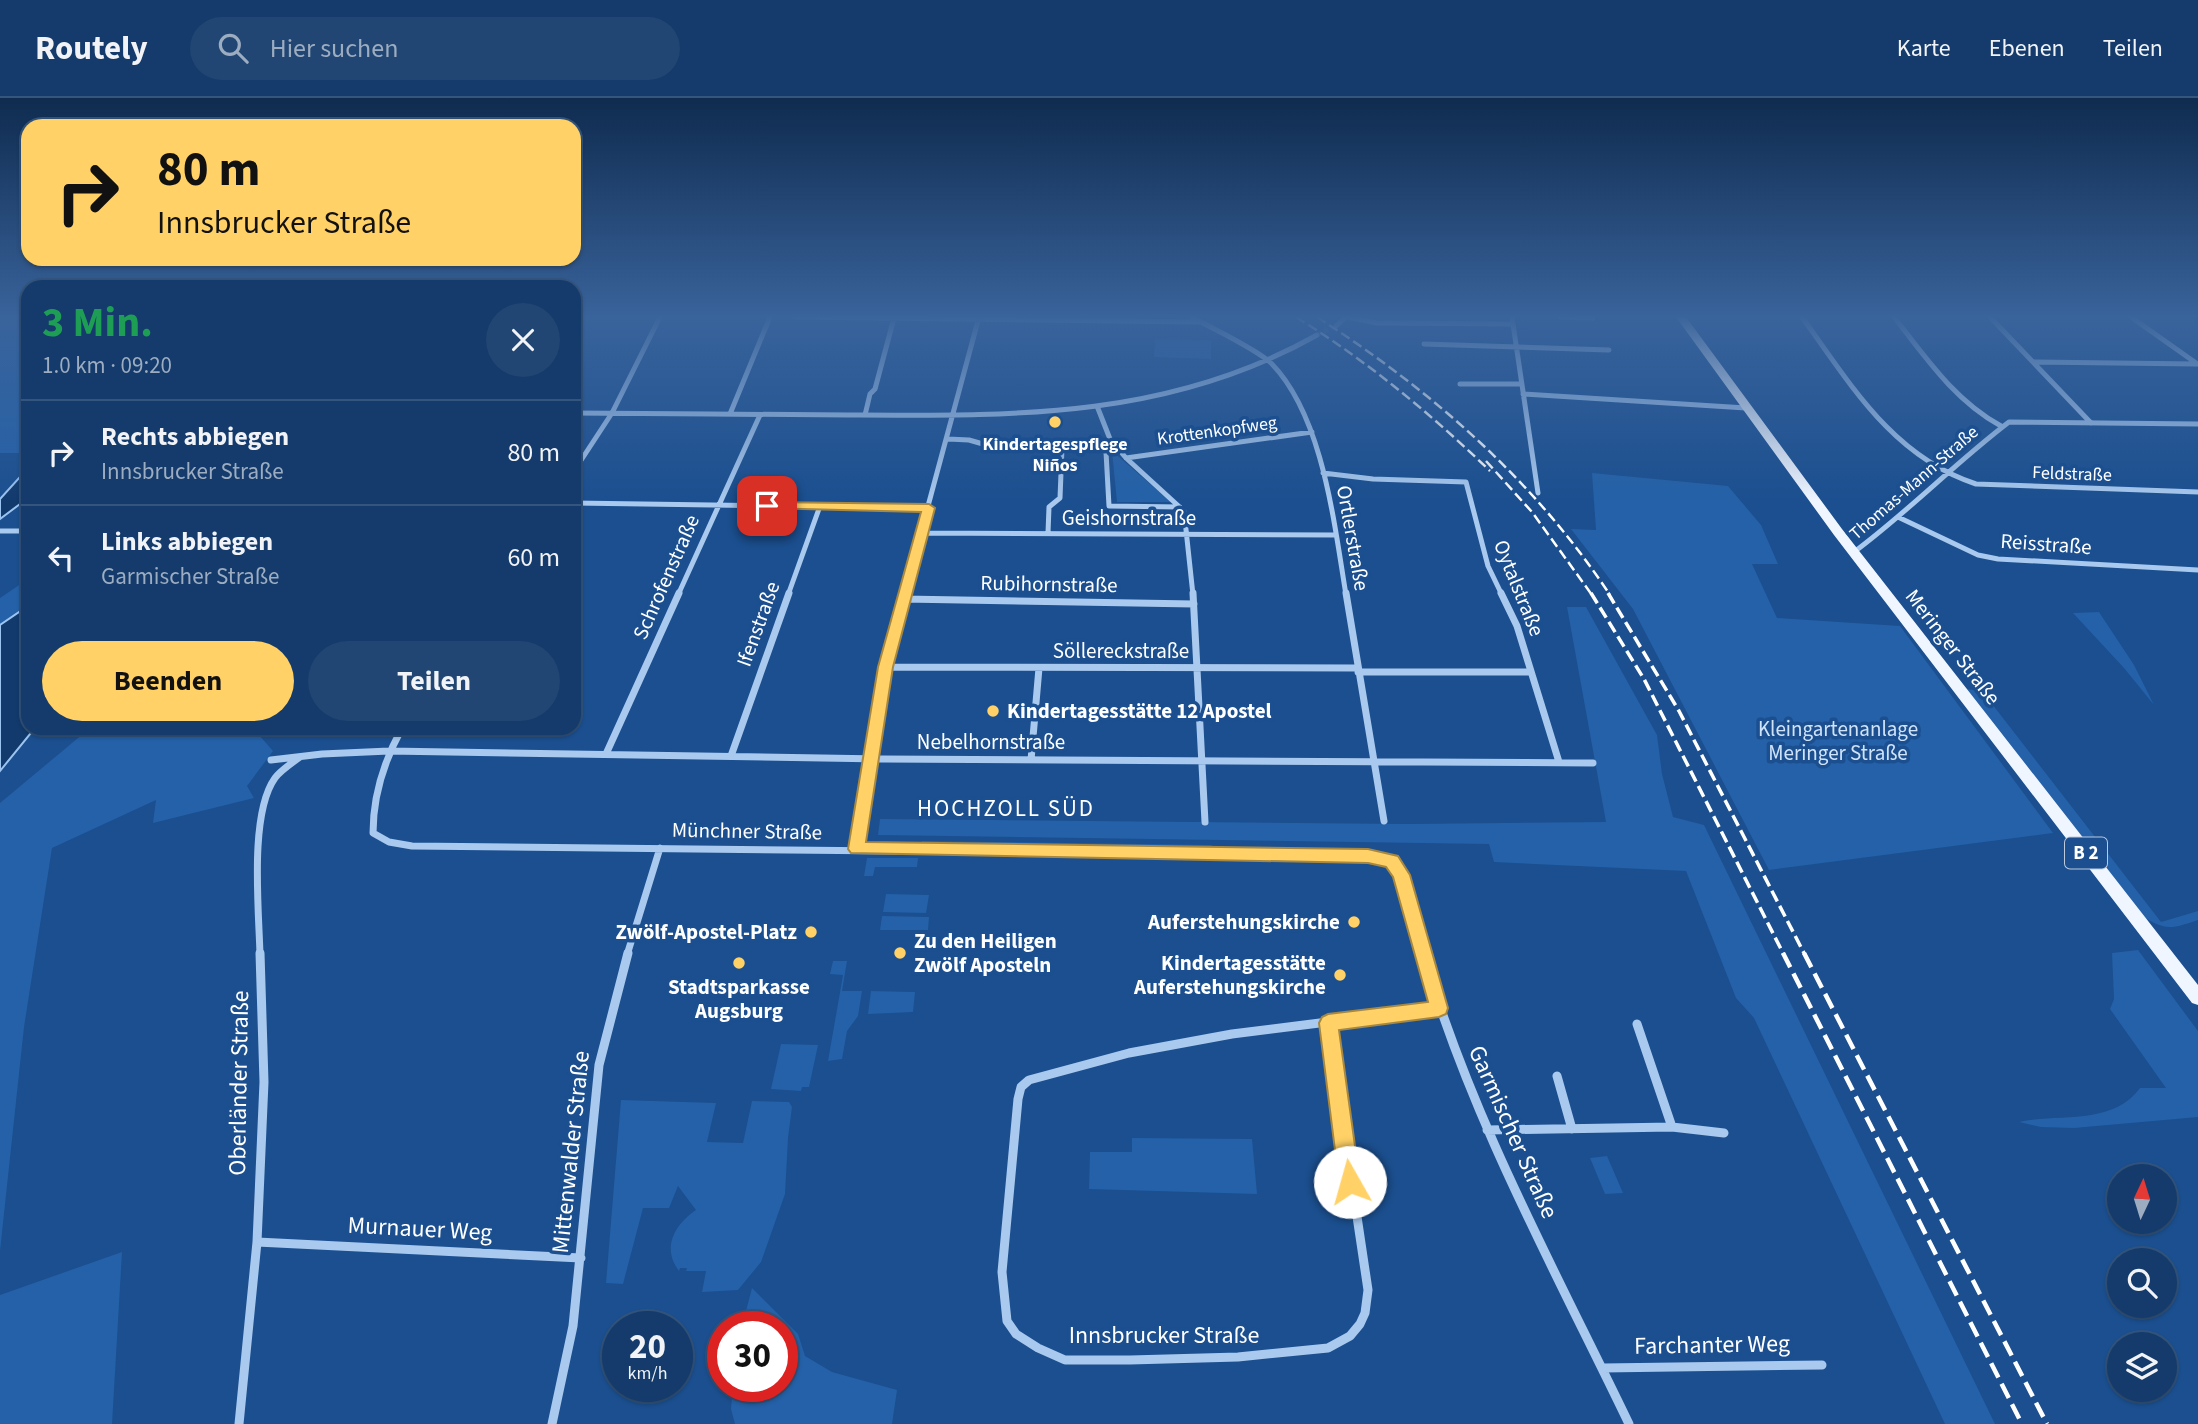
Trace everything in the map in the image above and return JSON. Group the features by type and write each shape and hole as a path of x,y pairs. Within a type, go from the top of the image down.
{"main road":[{"name":"Meringer Straße","path":"1725,379 1854,552 2198,998"}],"street":[{"path":"581,460 612,413 629,379"},
{"path":"730,415 744,379"},
{"path":"864,415 878,379"},
{"path":"857,849 885,667 963,379"},
{"path":"581,413 954,416 1027,414 1097,407 1196,386 1217,379"},
{"name":"Ortlerstraße","path":"1284,379 1293,390 1312,432 1324,473 1384,821"},
{"path":"1520,379 1538,493"},
{"name":"Feldstraße","path":"1849,379 1887,429 1913,454 1948,474 1976,484 2198,492"},
{"path":"1946,379 1978,413 2001,426"},
{"path":"2050,379 2091,424"},
{"path":"1460,384 1521,384"},
{"path":"1523,394 1746,408"},
{"path":"1097,407 1110,439 1126,458 1184,511 1194,604 1205,822"},
{"name":"Schrofenstraße","path":"606,754 760,415"},
{"name":"Thomas-Mann-Straße","path":"1854,552 1900,518 2001,426 2009,422 2198,425"},
{"name":"Krottenkopfweg","path":"1126,458 1312,432"},
{"path":"948,439 969,440 997,448 1062,448 1060,498 1049,507 1048,533"},
{"path":"1110,439 1106,452 1109,506 1180,507"},
{"name":"Oytalstraße","path":"1324,473 1466,482 1488,566 1517,626 1559,762"},
{"path":"581,503 929,508"},
{"name":"Ifenstraße","path":"731,755 820,506"},
{"name":"Reisstraße","path":"1900,518 1979,555 1998,559 2198,570"},
{"path":"0,531 21,531"},
{"name":"Geishornstraße","path":"922,533 1336,535"},
{"name":"Rubihornstraße","path":"904,599 1194,604"},
{"name":"Söllereckstraße","path":"885,667 1531,672"},
{"path":"1031,760 1039,668"},
{"path":"271,760 388,751 398,735"},
{"name":"Nebelhornstraße","path":"388,751 870,759 1593,763"},
{"name":"Münchner Straße","path":"388,751 372,813 373,833 389,842 412,846 1376,856"},
{"name":"Oberländer Straße","path":"239,1424 257,1242 264,1060 257,844 266,801 275,778 301,757"},
{"name":"Mittenwalder Straße","path":"552,1424 573,1326 598,1065 624,965 660,848"},
{"name":"Garmischer Straße","path":"1376,856 1392,861 1401,875 1439,1008 1487,1130 1629,1424"},
{"name":"Innsbrucker Straße","path":"1328,1023 1368,1290 1365,1313 1350,1336 1328,1348 1301,1353 1238,1357 1065,1360 1016,1334 1007,1321 1002,1272 1015,1117 1021,1087 1039,1077 1161,1047 1328,1023 1439,1008"},
{"path":"1637,1024 1672,1127"},
{"path":"1557,1076 1572,1129"},
{"path":"1487,1130 1672,1127 1724,1133"},
{"name":"Murnauer Weg","path":"257,1242 581,1258"},
{"name":"Farchanter Weg","path":"1603,1368 1822,1365"}],"green space":[{"path":"0,379 21,379 21,453 0,453"},
{"path":"1112,451 1171,502 1117,502"},
{"name":"Kleingartenanlage Meringer Straße","path":"1592,473 1728,486 1761,525 1778,564 1752,564 1777,618 1900,626 2053,833 1769,870 1633,609 1571,529 1596,530"},
{"path":"21,584 21,611 0,625 0,598"},
{"path":"1567,607 1586,607 1657,735 1662,774 1673,817 1704,825 1995,1424 1945,1424 1754,1018 1736,998 1686,871 1494,862 1489,844 878,835 880,819 1409,824 1606,822"},
{"path":"2099,612 2134,665 2154,705 2073,613"},
{"path":"1966,689 1982,691 2161,922 2198,911 2198,920 2169,927 2142,916"},
{"path":"82,735 259,735 273,751 247,786 254,798 153,823 156,800 52,848 24,1027 0,1251 0,803"},
{"path":"922,841 1211,845 1213,847 922,844"},
{"path":"867,858 918,858 917,867 875,867 873,876 864,876"},
{"path":"886,894 929,895 926,913 883,912"},
{"path":"882,916 929,917 928,930 880,930"},
{"path":"2138,950 2198,1031 2198,1117 2074,1128 2041,1127 2019,1122 2100,1113 2128,1100 2140,1088 2166,1088 2110,1009 2114,999 2112,953"},
{"path":"833,961 847,961 842,991 862,991 858,1016 847,1031 842,1059 828,1061 843,975 830,974"},
{"path":"871,991 915,992 913,1012 868,1014"},
{"path":"781,1044 818,1045 809,1087 802,1087 801,1091 771,1089"},
{"path":"621,1100 716,1103 707,1142 743,1143 752,1101 789,1102 792,1107 785,1194 761,1262 738,1290 702,1292 706,1271 686,1271 687,1268 680,1268 679,1271 671,1254 673,1237 682,1222 696,1210 678,1186 669,1208 643,1208 623,1284 606,1283"},
{"path":"1132,1138 1252,1139 1257,1194 1089,1189 1090,1152 1132,1152"},
{"path":"1607,1156 1623,1193 1605,1194 1590,1158"},
{"path":"122,1252 112,1424 0,1424 0,1295"},
{"path":"752,1288 775,1311 746,1311"},
{"path":"798,1334 805,1356 832,1372 897,1390 892,1424 735,1424 732,1402 798,1402"}],"shaded area":[{"path":"21,476 21,503 0,519 0,499"},
{"path":"21,611 21,735 29,735 0,771 0,625"}],"railway":[{"path":"1384,379 1490,471"},
{"path":"1406,379 1514,476 1548,513 1610,595"},
{"path":"1486,461 1532,512 1592,595"},
{"path":"1591,593 1644,679 1784,955"},
{"path":"1608,593 1679,711 1805,955"},
{"path":"1783,953 2022,1424"},
{"path":"1804,953 2047,1424"}],"place":[{"name":"Kindertagespflege Niños","path":"1055,422"},
{"name":"Kindertagesstätte 12 Apostel","path":"993,711"},
{"name":"Auferstehungskirche","path":"1354,922"},
{"name":"Zwölf-Apostel-Platz","path":"811,932"},
{"name":"Zu den Heiligen Zwölf Aposteln","path":"900,953"},
{"name":"Stadtsparkasse Augsburg","path":"739,963"},
{"name":"Kindertagesstätte Auferstehungskirche","path":"1340,975"}],"district":[{"name":"HOCHZOLL SÜD","path":"1006,808"}],"route":[{"path":"767,506 929,508 885,667 857,849 1376,856 1392,861 1401,875 1439,1008 1328,1023 1350,1182"}]}
